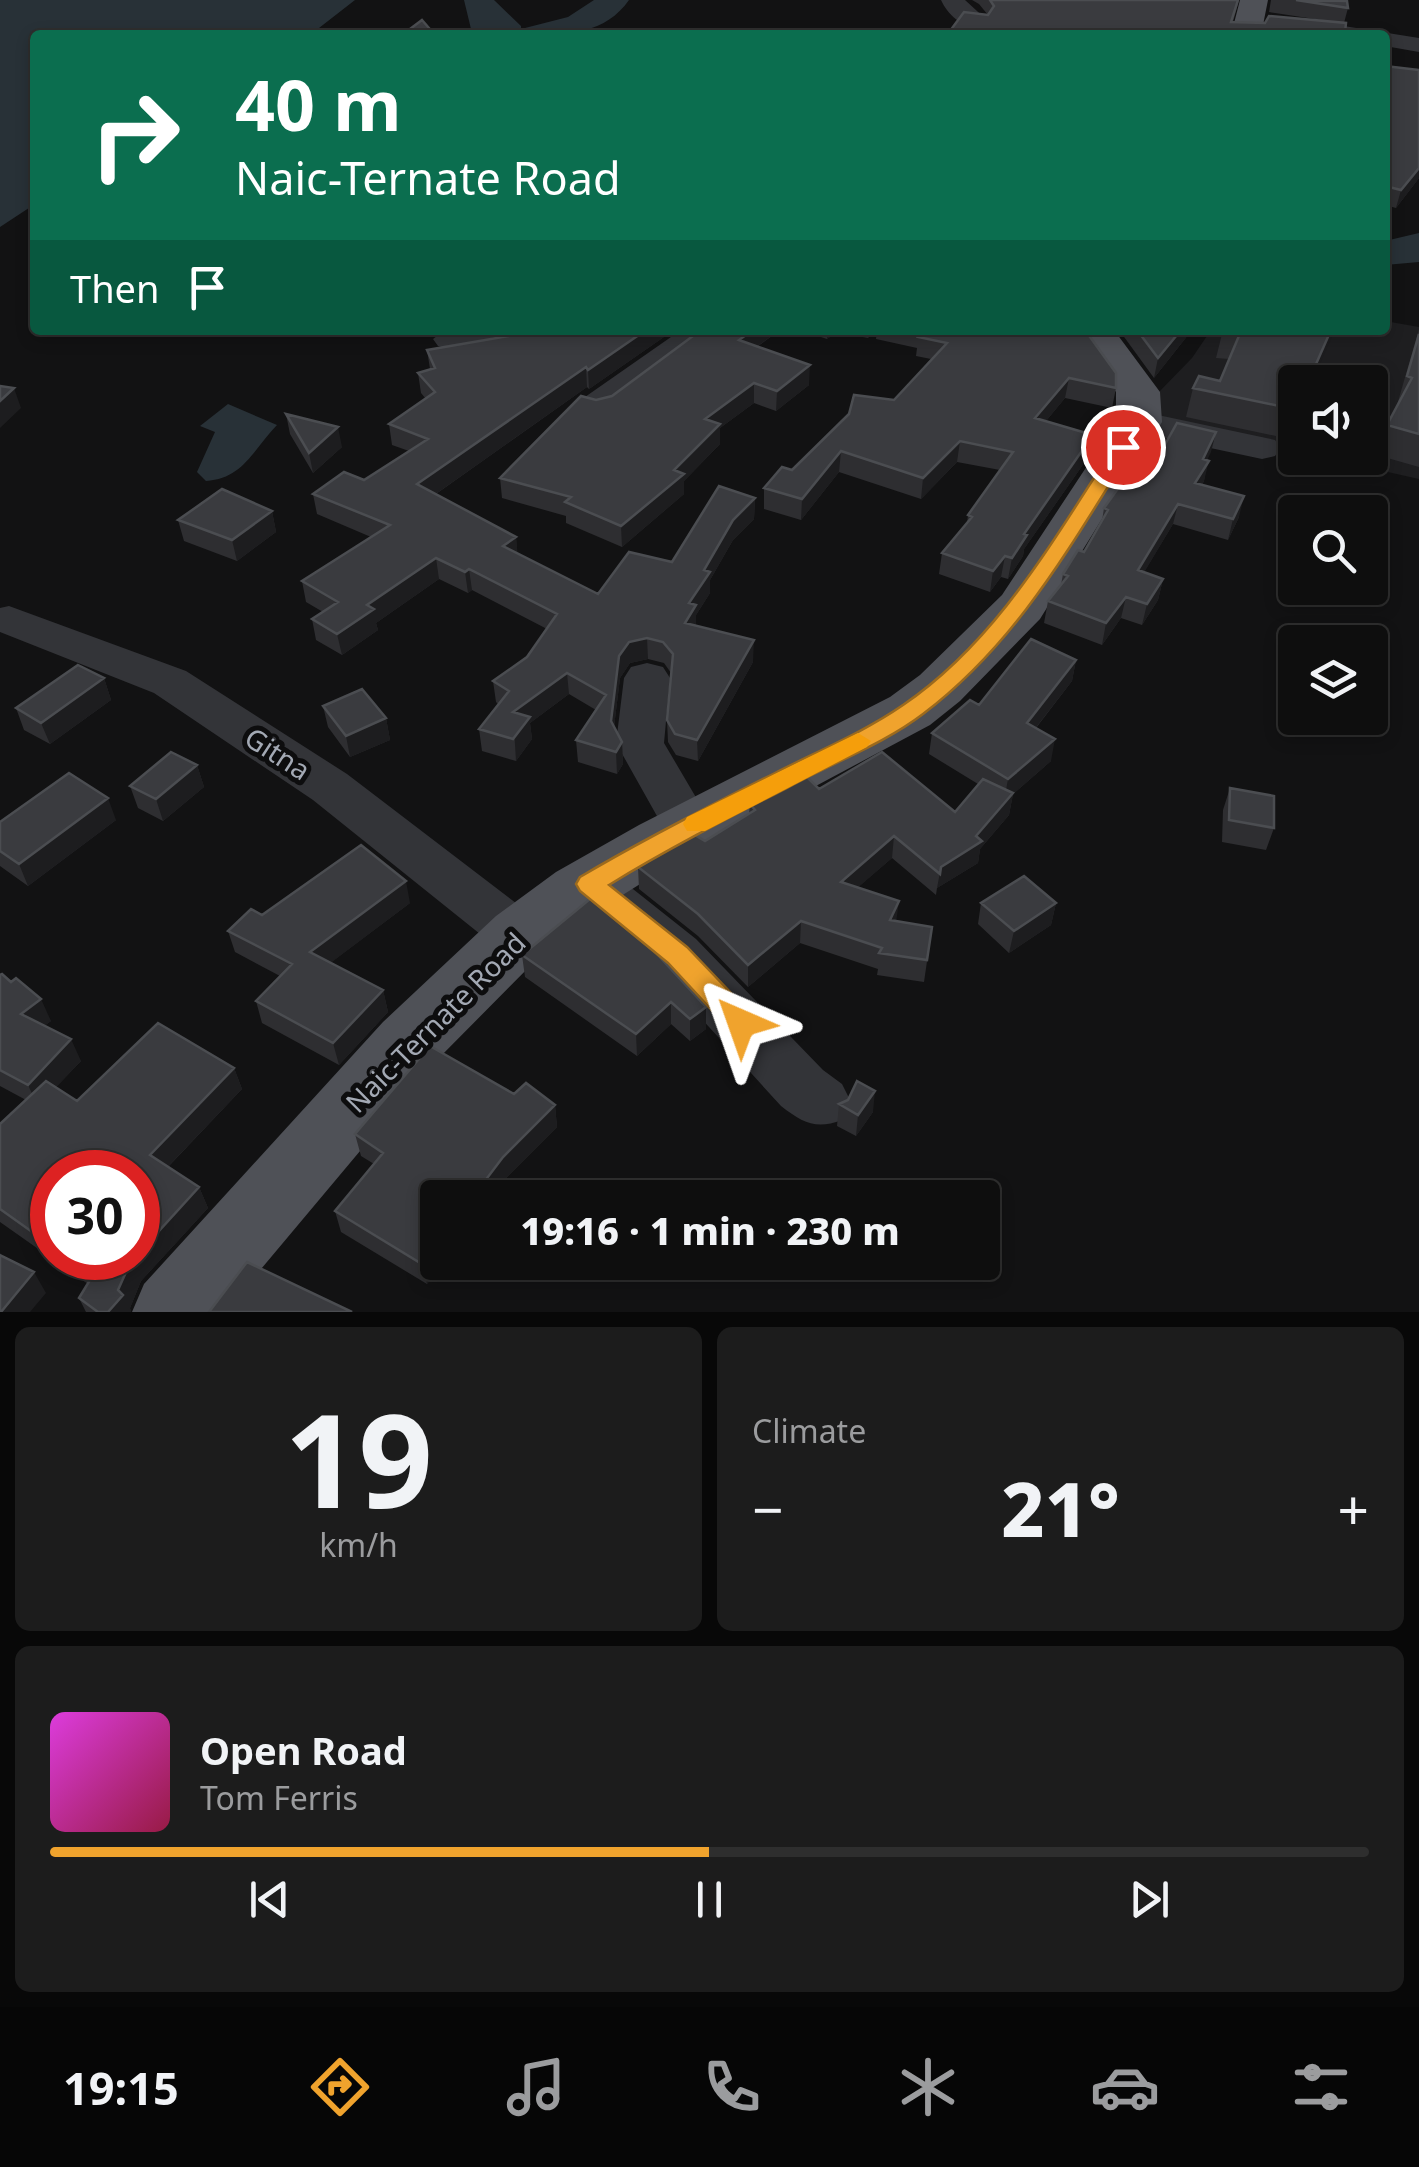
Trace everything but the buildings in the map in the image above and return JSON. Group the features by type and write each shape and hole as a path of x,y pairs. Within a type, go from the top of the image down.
{"main road":[{"path":"1097,335 1138,392 1139,422"},
{"name":"Naic-Ternate Road","path":"173,1312 408,1043 519,935 590,884 857,742 910,712 940,688 1020,607 1139,422"}],"street":[{"path":"954,0 956,7 977,22"},
{"path":"1250,18 1333,30"},
{"path":"1390,40 1419,44"},
{"path":"450,339 470,335"},
{"path":"598,405 697,335"},
{"path":"1139,422 1262,448"},
{"name":"Gitna","path":"9,620 170,682 330,787 519,935"},
{"path":"647,678 640,743 644,756 689,828"},
{"path":"590,884 678,955 802,1088 821,1102"}],"shaded area":[{"path":"0,0 355,0 316,30 30,30 30,207 0,227"},
{"path":"464,0 494,0 521,26 521,30 471,29"},
{"path":"1390,322 1419,327 1419,479 1388,472 1388,365 1278,365 1278,447 1150,418 1158,393 1192,358 1208,335 1390,335"},
{"path":"228,404 277,425 238,469 206,481 197,472 215,432 200,426"}],"waterway":[{"path":"556,30 579,24 614,0"},
{"path":"1390,253 1410,252 1419,245"}],"slow traffic":[{"path":"696,824 858,741"}],"route":[{"path":"741,1023 678,955 590,884 661,841 857,742 910,712 940,688 1012,618 1123,447"}]}
